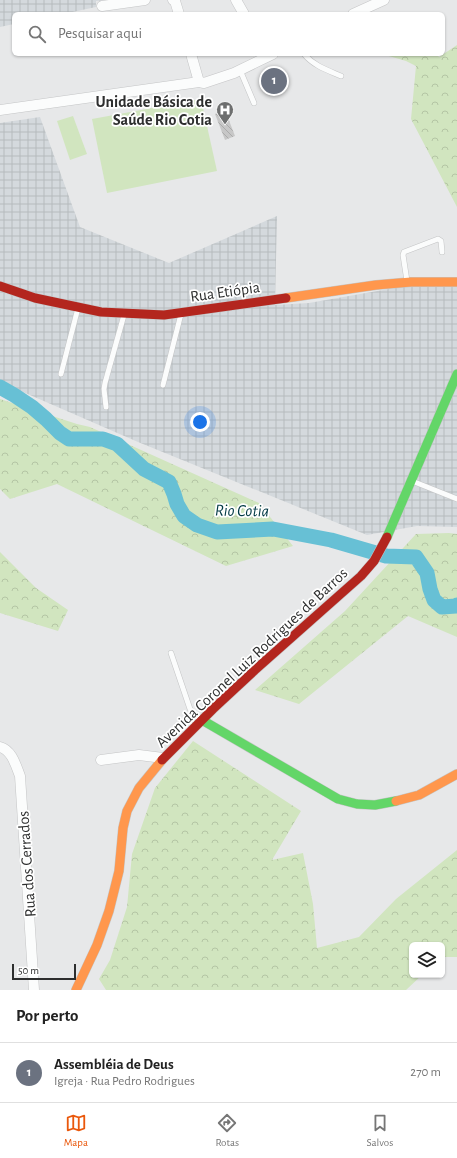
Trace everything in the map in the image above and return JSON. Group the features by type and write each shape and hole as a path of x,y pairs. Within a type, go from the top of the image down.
{"street":[{"path":"102,6 145,0"},
{"path":"173,0 175,1 178,12"},
{"path":"236,0 243,12"},
{"path":"357,12 384,0"},
{"path":"192,56 199,82"},
{"path":"0,110 199,82 204,83 240,70 268,56"},
{"name":"Rua Etiópia","path":"0,286 35,298 101,312 164,314 182,313 376,285 407,282 457,282"},
{"name":"Avenida Coronel Luiz Rodrigues de Barros","path":"76,990 104,928 117,878 123,824 127,810 136,792 163,758 237,686 361,576 374,561 386,540 457,374"},
{"path":"202,720 338,799 357,804 374,805 419,795 457,774"},
{"name":"Rua dos Cerrados","path":"0,746 4,748 15,761 20,776 34,990"},
{"path":"101,760 139,755 163,758"}],"lane":[{"path":"306,56 316,65 341,76"},
{"path":"240,70 254,103"},
{"path":"407,282 403,255 404,252 438,239 441,242 442,252"},
{"path":"61,374 78,307"},
{"path":"106,407 104,389 105,383 125,313"},
{"path":"163,385 182,313"},
{"path":"411,481 457,499"},
{"path":"171,653 190,709 202,720"}],"shaded area":[{"path":"0,0 107,0 96,1 96,7 72,12 12,12 12,24 0,27"},
{"path":"40,117 80,227 169,263 277,216 275,305 309,303 457,277 457,527 417,526 367,535 138,442 0,382 0,123"}],"green space":[{"path":"457,45 457,207 411,119 416,66 406,61 389,56 439,57 445,56 445,53"},
{"path":"201,99 217,171 107,193 92,119"},
{"path":"73,116 87,154 70,160 57,121"},
{"path":"0,399 90,427 259,503 293,546 226,566 57,484 10,499 0,489"},
{"path":"416,534 457,534 457,637 408,616 299,704 255,690 345,611"},
{"path":"0,552 36,588 68,610 58,631 0,613"},
{"path":"193,741 301,811 272,860 303,853 313,904 317,948 359,937 396,899 457,850 457,957 445,957 445,942 409,942 409,978 419,978 406,990 106,990 99,979 110,960 127,907 132,854 155,788"}],"building":[{"path":"273,71 282,88 274,92 266,74"},
{"name":"Unidade Básica de Saúde Rio Cotia","path":"225,110 235,136 225,140 215,114"}],"waterway":[{"name":"Rio Cotia","path":"0,387 32,407 60,433 69,439 103,439 117,444 144,469 169,482 177,504 184,516 197,525 217,532 273,529 331,540 386,556 416,557 427,573 434,600 442,607 457,605"}],"traffic: fast":[{"path":"387,537 457,374"},
{"path":"202,720 338,799 357,804 375,805 396,801"}],"traffic: slow":[{"path":"286,298 376,285 411,282 457,282"},
{"path":"76,990 97,945 109,911 119,871 123,828 127,811 139,788 162,760"},
{"path":"396,801 419,795 457,774"}],"traffic: jam":[{"path":"0,286 35,298 101,312 164,315 286,298"},
{"path":"162,760 255,670 361,576 374,561 387,537"}],"place":[{"name":"Assembléia de Deus","path":"274,81"},
{"name":"Unidade Básica de Saúde Rio Cotia","path":"225,125"}]}
